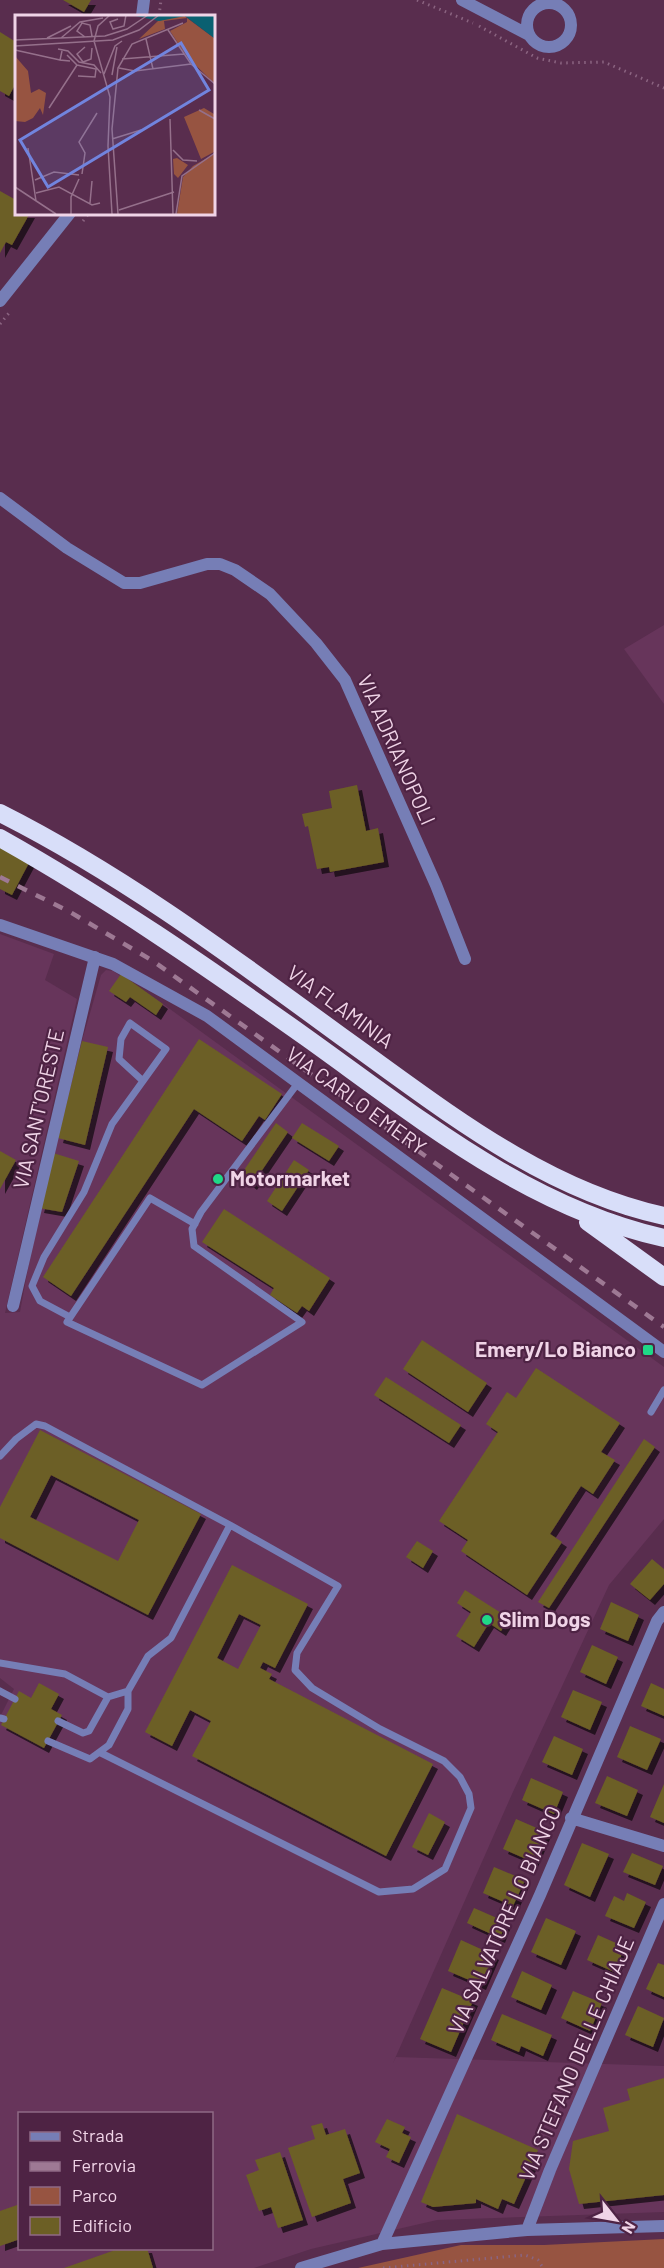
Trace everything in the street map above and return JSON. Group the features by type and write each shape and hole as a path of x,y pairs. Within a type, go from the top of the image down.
{"highway":[{"name":"VIA FLAMINIA","path":"0,813 165,911 425,1097 510,1152 594,1195 664,1216"},
{"name":"VIA FLAMINIA","path":"0,838 152,929 466,1151 561,1204 664,1238"},
{"path":"561,1204 603,1231 664,1277"}],"street":[{"path":"142,15 144,0"},
{"path":"462,0 529,35 539,45 554,46 566,39 570,18 561,7 547,3 534,9 527,21 529,35"},
{"path":"506,22 527,21"},
{"path":"0,301 69,214"},
{"name":"VIA ADRIANOPOLI","path":"0,498 67,548 124,583 140,583 207,564 220,564 235,570 270,594 316,643 345,680 436,885 465,959"},
{"name":"VIA CARLO EMERY","path":"0,925 95,957 207,1016 664,1352"},
{"name":"VIA SANT'ORESTE","path":"13,1306 95,957"},
{"name":"VIA SALVATORE LO BIANCO","path":"382,2244 540,1894 657,1621 664,1612"},
{"path":"571,1818 664,1846"},
{"name":"VIA STEFANO DELLE CHIAJE","path":"527,2230 550,2170 664,1904"},
{"path":"301,2268 382,2244 527,2230 664,2226"}],"lane":[{"path":"70,1317 40,1301 32,1286 44,1257 84,1192 112,1124 143,1081 166,1049 130,1023 121,1039 119,1059 143,1081"},
{"path":"195,1224 150,1198 67,1322 202,1385 302,1322 194,1246 192,1229 195,1224 201,1212 298,1083"},
{"path":"651,1412 664,1390"},
{"path":"0,1456 16,1439 36,1424 45,1426 338,1586 297,1653 295,1670 312,1688 380,1729 444,1761 460,1777 469,1794 471,1808 445,1869 413,1889 378,1892 101,1753"},
{"path":"48,1741 90,1759 110,1745 128,1709 128,1692 148,1656 171,1638 230,1525"},
{"path":"0,1663 64,1674 108,1697 128,1692"},
{"path":"0,1690 15,1698"},
{"path":"58,1721 83,1733 89,1731 108,1697"}],"path":[{"path":"159,15 161,0"},
{"path":"417,0 457,15 537,58 561,63 604,62 664,88"},
{"path":"383,2268 525,2255 538,2260 543,2268"}],"shaded area":[{"path":"664,625 664,704 624,649"},
{"path":"0,934 54,954 45,980 77,999 5,1313 20,1312 39,1208 82,1041 101,975 106,970 113,971 163,1004 664,1367 664,1519 609,1585 512,1794 393,2063 396,2057 664,2066 664,2212 437,2220 311,2249 254,2268 0,2268 0,1717 14,1689 0,1678"}],"green space":[{"path":"664,2239 664,2268 358,2268 461,2245 544,2245"}],"building":[{"path":"63,0 91,0 84,12"},
{"path":"0,32 15,41 15,85 9,96 0,91"},
{"path":"0,191 15,199 15,214 29,214 12,245 6,242 0,253"},
{"path":"357,785 366,831 378,828 384,862 330,872 329,867 317,869 308,826 305,827 302,814 332,808 329,791"},
{"path":"0,847 30,861 12,895 0,889"},
{"path":"121,974 163,1004 156,1015 130,997 126,1002 109,991"},
{"path":"199,1039 282,1094 265,1120 259,1116 242,1141 194,1109 71,1296 43,1277"},
{"path":"82,1041 108,1047 85,1145 58,1138"},
{"path":"276,1123 288,1132 252,1185 240,1176"},
{"path":"302,1123 339,1146 329,1161 292,1138"},
{"path":"0,1151 16,1160 0,1189"},
{"path":"53,1153 79,1161 62,1212 39,1208"},
{"path":"294,1160 309,1170 282,1211 267,1201"},
{"path":"224,1209 330,1278 309,1311 302,1306 297,1313 270,1295 274,1288 202,1242"},
{"path":"422,1340 487,1383 468,1412 403,1369"},
{"path":"536,1368 620,1423 601,1452 615,1460 593,1494 581,1486 550,1534 562,1542 527,1595 461,1551 468,1540 439,1521 498,1432 486,1424 507,1392 516,1398"},
{"path":"386,1377 461,1425 449,1443 374,1395"},
{"path":"40,1430 201,1514 148,1615 0,1538 0,1507","holes":["51,1475 139,1520 118,1561 30,1517"]},
{"path":"644,1439 655,1447 549,1608 538,1602"},
{"path":"417,1541 433,1551 423,1568 406,1557"},
{"path":"652,1559 664,1569 664,1584 650,1600 630,1584"},
{"path":"232,1565 308,1604 275,1668 263,1662 260,1668 272,1674 269,1679 433,1764 386,1856 192,1756 211,1721 190,1710 172,1746 145,1732","holes":["239,1614 261,1625 238,1669 217,1658"]},
{"name":"Slim Dogs","path":"465,1590 509,1618 501,1631 489,1623 474,1647 456,1636 471,1612 457,1603"},
{"path":"611,1602 639,1615 628,1641 600,1629"},
{"path":"592,1645 618,1657 606,1684 580,1672"},
{"path":"39,1683 59,1694 51,1709 62,1715 44,1748 1,1725 19,1691 31,1698"},
{"path":"651,1683 664,1689 664,1716 641,1706"},
{"path":"573,1690 602,1702 590,1730 561,1717"},
{"path":"630,1726 661,1739 647,1770 617,1757"},
{"path":"554,1736 583,1749 572,1775 542,1762"},
{"path":"607,1776 638,1790 627,1816 595,1803"},
{"path":"531,1778 563,1792 554,1814 522,1800"},
{"path":"664,1784 664,1823 650,1817"},
{"path":"429,1813 445,1822 428,1855 412,1847"},
{"path":"516,1819 546,1832 533,1862 503,1849"},
{"path":"582,1843 609,1854 590,1897 564,1885"},
{"path":"632,1853 663,1866 655,1885 623,1872"},
{"path":"494,1867 525,1880 513,1906 483,1893"},
{"path":"627,1893 646,1902 634,1928 605,1916 614,1896 624,1901"},
{"path":"474,1908 506,1922 500,1938 467,1923"},
{"path":"546,1918 576,1931 561,1965 531,1952"},
{"path":"598,1935 625,1947 614,1972 587,1960"},
{"path":"461,1940 494,1955 481,1985 448,1971"},
{"path":"658,1963 664,1965 664,1997 646,1989"},
{"path":"522,1971 552,1985 541,2010 511,1997"},
{"path":"442,1988 473,2001 451,2052 420,2039"},
{"path":"573,1991 602,2003 590,2031 561,2018"},
{"path":"638,2006 664,2018 653,2047 625,2035"},
{"path":"502,2014 552,2035 543,2056 521,2046 519,2052 491,2040"},
{"path":"664,2078 664,2195 579,2204 569,2169 573,2141 609,2131 603,2108 630,2100 627,2089"},
{"path":"457,2114 538,2150 514,2204 502,2199 498,2209 476,2199 476,2203 433,2207 421,2202"},
{"path":"387,2119 405,2127 402,2133 411,2137 399,2163 386,2157 390,2149 375,2142"},
{"path":"322,2123 326,2135 345,2129 360,2173 343,2179 351,2203 312,2217 288,2148 315,2139 311,2126"},
{"path":"280,2152 303,2220 278,2228 271,2207 259,2211 246,2175 259,2170 255,2160"},
{"path":"18,2205 18,2240 0,2246 0,2211"},
{"path":"115,2250 148,2250 153,2268 64,2268"}],"railway":[{"path":"0,877 70,912 153,961 664,1327"}],"place":[{"name":"Motormarket","path":"218,1179"},
{"name":"Emery/Lo Bianco","path":"648,1350"},
{"name":"Slim Dogs","path":"487,1620"}]}
